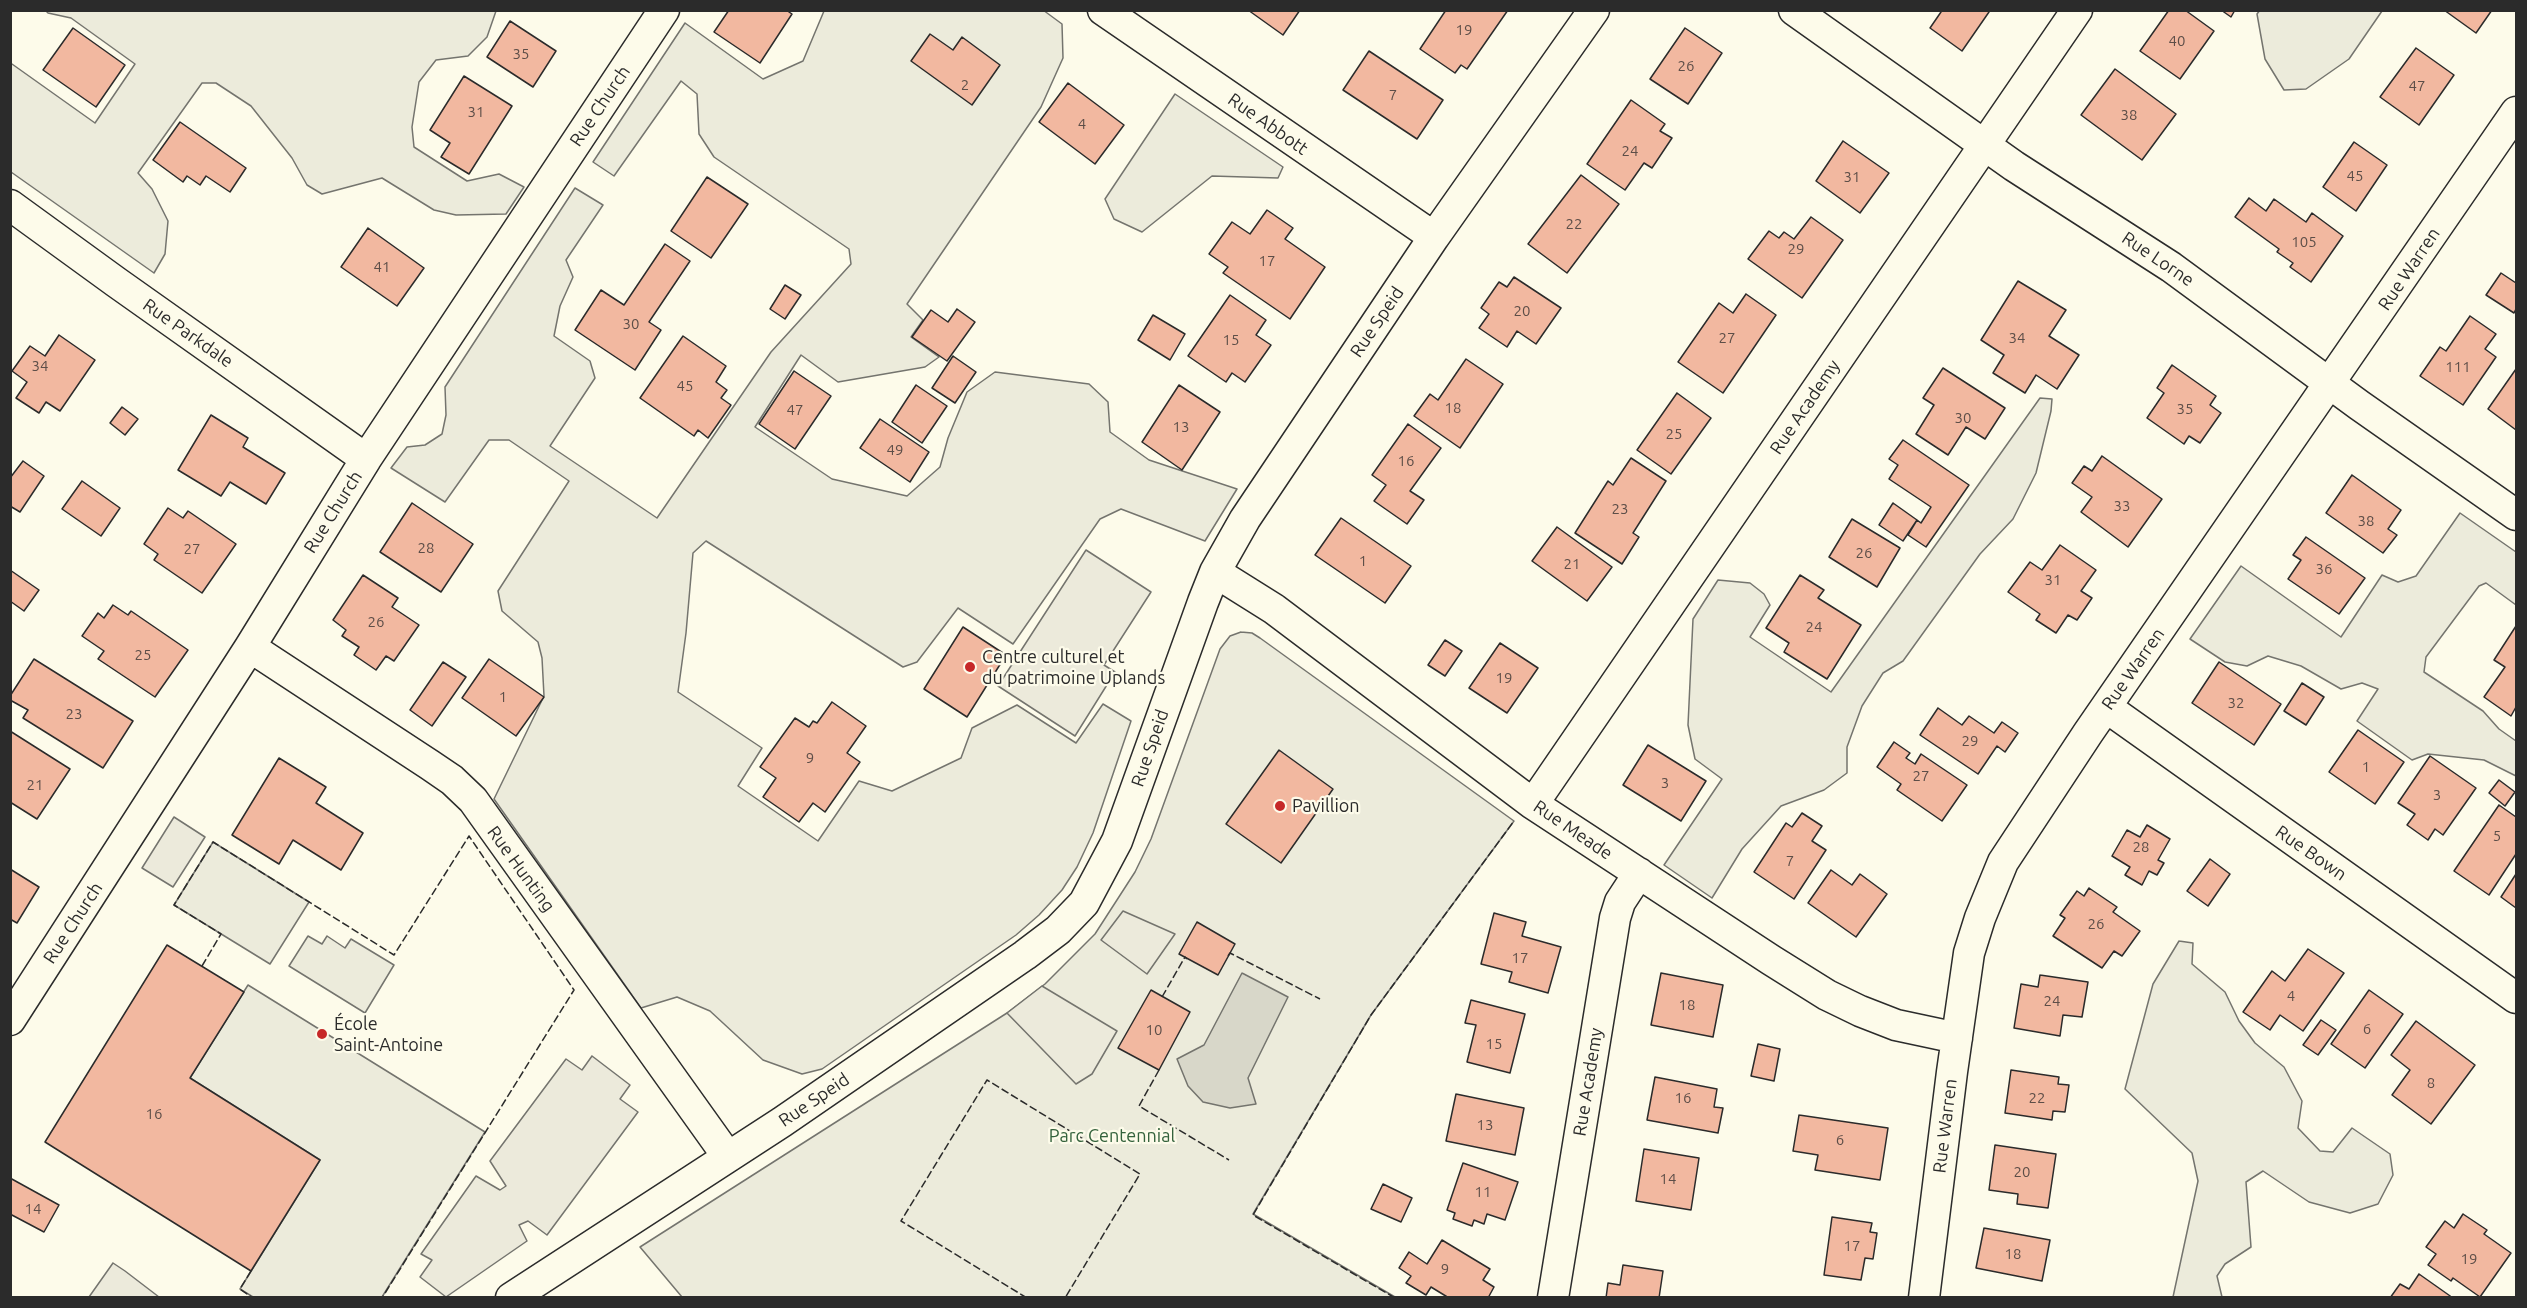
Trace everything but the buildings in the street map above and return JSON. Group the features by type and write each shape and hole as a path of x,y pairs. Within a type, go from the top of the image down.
{"street":[{"name":"Rue Church","path":"10,1020 250,646 366,459 664,10"},
{"name":"Rue Abbott","path":"1103,10 1434,237"},
{"name":"Rue Speid","path":"511,1298 728,1157 1025,955 1058,930 1084,903 1117,841 1192,629 1215,572 1245,519 1434,237 1594,10"},
{"name":"Rue Lorne","path":"1794,10 1985,145 2171,267 2330,384 2517,515"},
{"name":"Rue Academy","path":"1533,804 2077,10"},
{"name":"Rue Warren","path":"1924,1298 1969,953 1994,882 2021,834 2106,707 2517,112"},
{"name":"Rue Parkdale","path":"10,205 366,459"},
{"name":"Rue Meade","path":"1215,572 1274,609 1533,804 1771,960 1840,1002 1896,1025 1957,1038"},
{"name":"Rue Hunting","path":"250,646 452,780 472,800 728,1157"},
{"name":"Rue Bown","path":"2106,707 2517,998"},
{"name":"Rue Academy","path":"1553,1298 1615,918 1620,902 1639,873"}],"green space":[{"path":"1043,10 1062,24 1063,58 1041,107 907,304 923,320 911,337 939,357 925,367 838,382 801,355 755,427 832,479 907,496 940,467 948,438 967,392 995,372 1089,384 1108,402 1110,432 1149,460 1237,489 1205,541 1121,509 1100,519 1013,644 958,608 917,662 903,667 706,541 693,553 678,692 762,748 738,786 818,841 859,781 892,791 961,758 972,728 1017,705 1076,743 1103,704 1131,721 1093,833 1077,867 1062,890 1039,915 1016,935 822,1069 802,1074 763,1060 710,1011 677,997 641,1008 494,799 544,696 542,658 538,642 502,611 498,591 569,481 509,440 489,440 445,502 391,468 407,447 425,445 442,434 446,415 445,387 575,188 603,205 566,260 573,277 560,306 554,336 590,361 595,378 550,446 657,518 771,352 851,264 849,249 714,157 699,134 697,94 681,81 614,176 593,162 685,23 763,79 803,61 824,11"},
{"path":"2260,10 2382,11 2349,59 2306,89 2284,90 2265,59 2257,14"},
{"path":"46,11 496,11 487,37 468,56 436,60 419,82 412,127 414,147 467,181 499,174 524,187 506,214 456,215 434,210 382,178 322,194 307,185 292,158 251,106 216,83 202,83 138,173 152,189 168,221 165,254 154,273 11,172 10,66 12,64 95,123 135,64 71,18"},
{"path":"1175,94 1283,167 1278,178 1212,176 1142,232 1114,219 1105,199"},
{"path":"2040,398 2052,399 2051,411 2036,473 2013,519 1980,554 1903,661 1883,673 1862,706 1847,747 1847,773 1824,790 1781,806 1742,849 1712,898 1664,865 1722,779 1695,759 1688,725 1693,619 1718,580 1750,583 1764,594 1770,605 1750,637 1831,692"},
{"path":"2460,513 2516,552 2516,605 2486,583 2479,586 2426,657 2424,672 2483,711 2499,729 2516,741 2516,776 2484,760 2428,754 2412,760 2357,721 2378,689 2362,683 2341,689 2301,666 2268,656 2247,666 2225,662 2190,639 2241,566 2341,637 2382,575 2398,582 2416,576"},
{"name":"Parc Centennial","path":"1241,632 1252,633 1260,638 1514,821 1371,1015 1253,1214 1395,1297 682,1297 640,1247 1007,1013 1045,984 1095,934 1135,872 1151,839 1220,649 1230,636"},
{"path":"213,842 309,902 270,964 174,905"},
{"path":"308,936 322,944 327,936 345,948 351,939 394,965 365,1013 289,966"},
{"path":"2179,941 2193,943 2192,964 2225,992 2239,1021 2255,1043 2284,1067 2302,1101 2298,1128 2320,1151 2333,1152 2352,1128 2390,1154 2393,1175 2378,1204 2350,1213 2309,1202 2263,1171 2246,1182 2251,1247 2225,1264 2217,1276 2222,1297 2173,1297 2198,1181 2192,1153 2125,1089 2153,984"},
{"path":"248,985 485,1132 382,1297 253,1297 240,1289 320,1160 190,1078"}],"shaded area":[{"path":"1086,550 1151,592 1104,665 1115,672 1075,736 998,686"},
{"path":"174,817 205,837 173,887 142,868"},
{"path":"1123,911 1175,934 1147,974 1101,940"},
{"path":"1242,973 1288,997 1248,1078 1256,1104 1230,1108 1203,1102 1188,1086 1177,1059 1204,1045"},
{"path":"1042,986 1117,1031 1092,1074 1076,1084 1007,1013"},
{"path":"592,1056 630,1085 620,1099 638,1112 547,1235 528,1221 519,1225 527,1241 446,1297 420,1277 432,1260 421,1254 476,1176 500,1190 506,1186 490,1161 566,1059 582,1070"},
{"path":"113,1263 125,1271 159,1297 89,1297"}],"fence":[{"path":"1395,1298 1253,1215 1371,1015 1514,821"},
{"path":"202,966 221,934 174,905 213,842 394,955 469,836 574,990 382,1298"},
{"path":"1228,956 1230,953 1320,999"},
{"path":"1162,997 1185,957 1187,959"},
{"path":"1159,1070 1139,1106 1229,1160"},
{"path":"1027,1298 901,1221 987,1080 1140,1174 1065,1298"},
{"path":"251,1271 240,1289 253,1298"}],"place":[{"name":"Centre culturel et du patrimoine Uplands","path":"970,667"},
{"name":"Pavillion","path":"1280,806"},
{"name":"École Saint-Antoine","path":"322,1034"}]}
